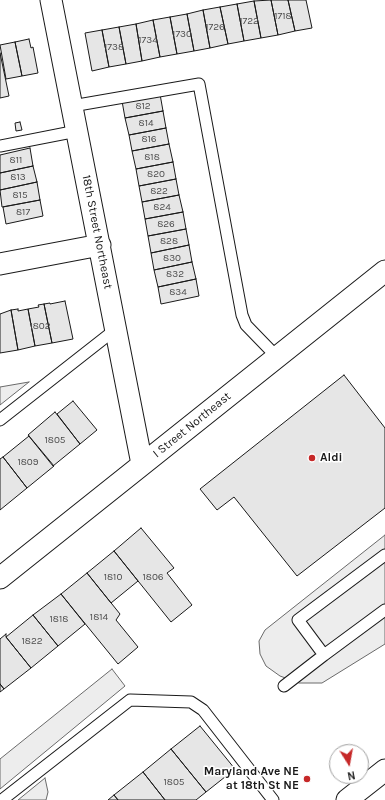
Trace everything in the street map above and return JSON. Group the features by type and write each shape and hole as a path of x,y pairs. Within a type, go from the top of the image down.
{"street":[{"name":"18th Street Northeast","path":"51,0 142,464"},
{"path":"0,264 100,245"},
{"name":"I Street Northeast","path":"0,578 385,272"},
{"path":"347,800 384,776"}],"lane":[{"path":"72,106 200,84 242,315 246,325 277,357"},
{"path":"0,146 77,131"},
{"path":"0,420 116,329"},
{"path":"324,655 298,620 385,555"},
{"path":"284,686 385,610"},
{"path":"2,800 130,700 191,702 204,710 273,800"}],"shaded area":[{"path":"29,382 0,405 0,387"},
{"path":"385,535 385,644 322,683 299,683 280,676 266,666 260,654 259,641 265,630"},
{"path":"112,669 125,686 0,789 0,759"},
{"path":"45,778 48,792 46,800 18,800"}],"building":[{"path":"271,0 288,0 295,31 278,35"},
{"path":"271,0 278,35 261,38 254,1"},
{"path":"288,0 306,0 312,28 295,31"},
{"path":"254,1 261,38 244,41 237,4"},
{"path":"237,4 244,41 228,44 220,7"},
{"path":"220,7 228,44 210,48 203,10"},
{"path":"203,10 210,48 194,51 187,14"},
{"path":"187,14 194,51 177,54 170,17"},
{"path":"170,17 177,54 160,57 153,20"},
{"path":"153,20 160,57 142,61 136,24"},
{"path":"136,24 142,61 126,64 119,27"},
{"path":"119,27 126,64 109,67 102,30"},
{"path":"102,30 109,67 92,71 85,33"},
{"path":"29,39 31,48 33,47 38,73 22,76 15,42"},
{"path":"15,42 22,76 6,79 0,45"},
{"path":"0,53 9,96 0,98"},
{"path":"160,94 163,111 125,118 122,101"},
{"path":"163,111 166,128 129,135 125,118"},
{"path":"20,122 22,130 16,131 15,123"},
{"path":"166,128 169,144 132,151 129,135"},
{"path":"169,144 173,162 136,169 132,151"},
{"path":"30,148 33,166 0,173 0,155"},
{"path":"173,162 176,179 139,186 136,169"},
{"path":"33,166 37,182 0,190 0,173"},
{"path":"176,179 179,195 142,202 139,186"},
{"path":"37,182 40,200 2,207 0,190"},
{"path":"179,195 183,212 145,219 142,202"},
{"path":"40,200 43,216 6,224 3,207"},
{"path":"183,212 186,229 148,236 145,219"},
{"path":"186,229 189,245 151,253 148,236"},
{"path":"189,245 192,262 154,270 151,253"},
{"path":"192,262 196,279 158,287 154,270"},
{"path":"196,279 199,296 161,304 158,287"},
{"path":"65,301 73,339 52,343 44,304"},
{"path":"44,304 52,343 35,346 28,309 39,307 38,305"},
{"path":"18,309 18,311 28,309 35,346 18,350 11,310"},
{"path":"11,310 18,350 0,353 0,314"},
{"name":"Aldi","path":"344,375 385,428 385,508 297,576 234,497 217,510 200,489"},
{"path":"73,401 97,430 80,444 57,414"},
{"path":"55,412 80,444 53,466 28,435"},
{"path":"29,436 54,466 27,488 3,457"},
{"path":"3,457 27,488 0,510 0,459"},
{"path":"141,528 174,568 167,573 192,605 171,622 114,551"},
{"path":"114,551 138,581 111,603 87,573"},
{"path":"87,573 120,614 116,620 138,647 118,664 61,594"},
{"path":"61,594 85,624 58,646 33,615"},
{"path":"33,615 58,646 31,668 6,637"},
{"path":"6,634 6,637 31,668 4,689 0,684 0,639"},
{"path":"0,684 4,689 0,692"},
{"path":"200,726 235,769 206,792 171,749"},
{"path":"171,749 206,792 196,800 165,800 143,772"},
{"path":"143,772 165,800 118,800 114,795"},
{"path":"114,795 118,800 108,800"}],"place":[{"name":"Aldi","path":"312,458"},
{"name":"Maryland Ave NE at 18th St NE","path":"307,779"}]}
